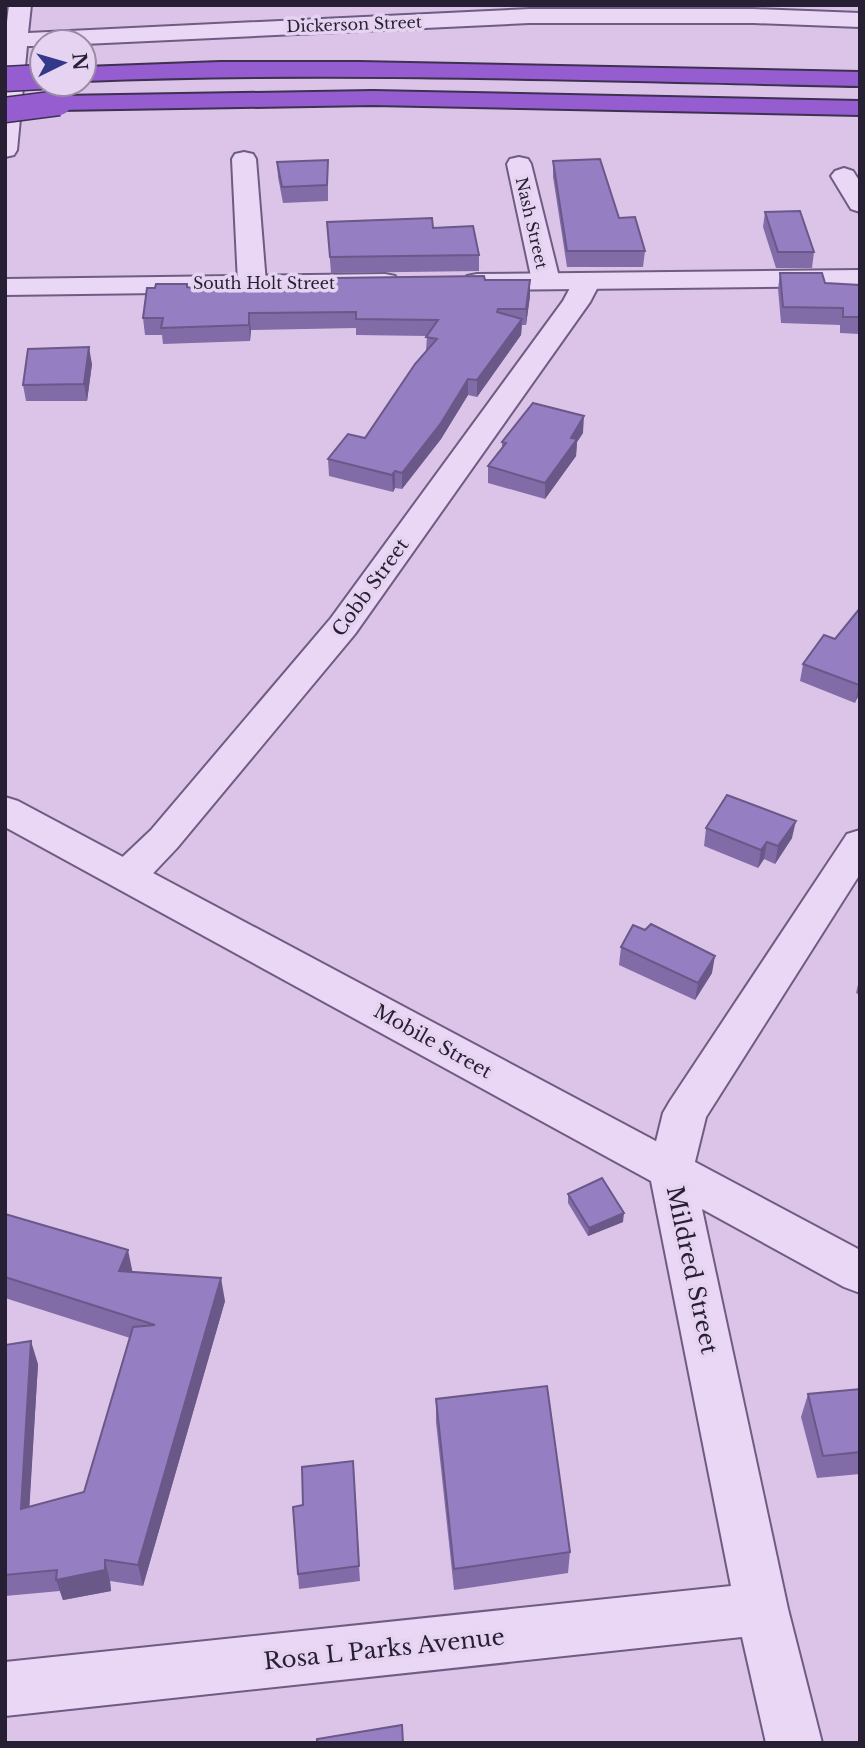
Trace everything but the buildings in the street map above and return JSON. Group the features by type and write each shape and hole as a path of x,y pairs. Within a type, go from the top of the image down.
{"highway":[{"path":"98,74 359,69 860,79"},
{"path":"5,77 28,76"},
{"path":"5,108 60,103 373,98 860,108"}],"street":[{"path":"5,150 20,5"},
{"name":"Dickerson Street","path":"17,40 529,16 752,11 860,20"},
{"path":"244,159 252,283"},
{"name":"Nash Street","path":"519,164 545,281"},
{"path":"844,176 860,204"},
{"path":"448,282 860,278"},
{"name":"Cobb Street","path":"128,875 164,839 343,626 576,302 587,281"},
{"name":"South Holt Street","path":"5,287 406,282"},
{"name":"Mobile Street","path":"5,810 860,1273"},
{"name":"Mildred Street","path":"794,1743 762,1609 671,1170 685,1113 860,843"},
{"name":"Rosa L Parks Avenue","path":"5,1689 762,1609"}]}
